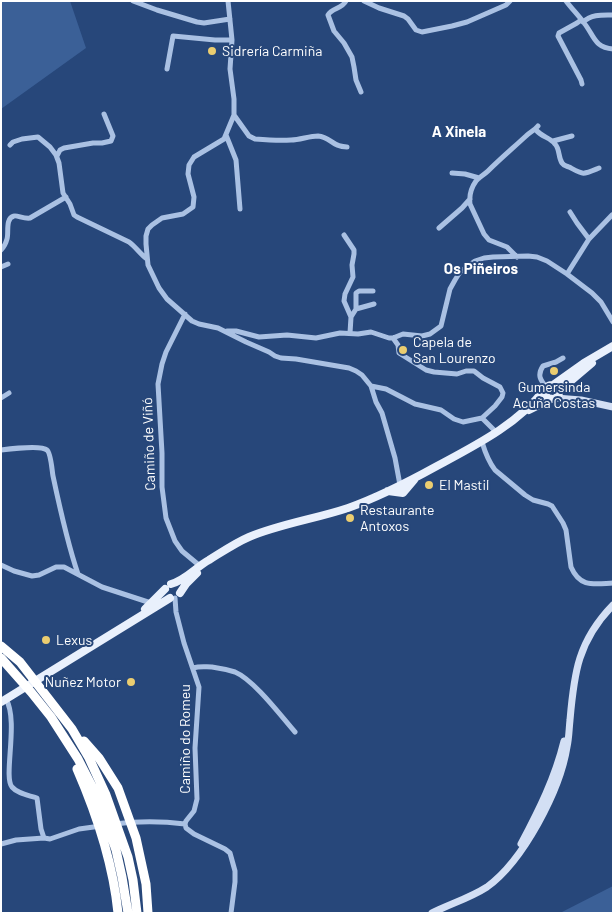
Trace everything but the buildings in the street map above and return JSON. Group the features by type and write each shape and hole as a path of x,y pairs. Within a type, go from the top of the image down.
{"highway":[{"path":"1,646 20,662 72,729 99,758 118,788 136,838 146,884 148,913"},
{"path":"1,658 51,717 78,759 97,796 116,850 128,913"},
{"path":"51,717 53,726 73,760 101,831 111,869 118,913"},
{"path":"72,729 89,758 106,795 128,857 137,913"}],"main road":[{"path":"126,625 168,586 178,582 200,566 258,533 347,508 388,491 402,489 415,478 482,442 553,392 568,384 613,346"},
{"path":"553,392 584,363 606,351"},
{"path":"568,384 568,394"},
{"path":"553,392 568,394 580,400"},
{"path":"553,392 613,407"},
{"path":"4,701 175,596 202,568 220,554"},
{"path":"168,586 178,586 175,596"},
{"path":"168,586 165,593 175,596"},
{"path":"432,913 487,887 504,871 524,847 535,829 552,795 570,721 576,676 583,648 595,626 613,606"},
{"path":"516,856 561,761"},
{"path":"534,820 552,795"}],"street":[{"path":"133,1 197,22 204,23 230,19"},
{"path":"228,1 232,40 230,69 234,115 224,139 190,161 188,168 194,197 193,207 183,214 162,218 152,225 146,236 147,259 163,294 192,321 218,328 281,358 349,368 356,370 362,375 371,386 382,413 402,489"},
{"path":"346,1 344,6 330,11 328,14 334,32 344,43 352,57 356,80 361,92"},
{"path":"364,1 408,18 416,30 422,32 467,22 506,5 510,1"},
{"path":"566,1 597,44 604,48 613,49"},
{"path":"582,84 582,80 558,36 559,33 595,15 613,15"},
{"path":"167,69 173,36 232,40"},
{"path":"57,156 60,150 64,148 111,141 113,136 104,114"},
{"path":"234,115 249,136 255,139 293,140 321,136 338,146 347,147"},
{"path":"518,257 507,247 489,240 484,234 470,204 473,186 479,178 537,128 539,134 553,141 564,165 583,174 599,168"},
{"path":"226,135 236,160 240,209"},
{"path":"553,141 572,136"},
{"path":"10,145 22,138 38,137 57,156 61,188 74,215 129,242 147,259"},
{"path":"452,173 466,174 479,178"},
{"path":"1,250 7,240 8,226 12,217 30,218 66,197"},
{"path":"439,228 470,199"},
{"path":"570,212 589,239"},
{"path":"567,274 589,239 612,215"},
{"path":"344,235 354,250 353,277 345,294 344,301 351,317 350,333"},
{"path":"225,331 236,331 265,338 287,335 321,338 332,334 370,332 381,337 393,338 403,334 422,336 430,334 441,326 450,289 460,272 475,261 493,256 528,256 542,259 557,266 601,302 613,322"},
{"path":"1,267 8,264"},
{"path":"351,317 356,309 355,295 357,292 373,291"},
{"path":"356,309 374,304"},
{"name":"Camiño de Viñó","path":"186,314 166,352 158,384 162,487 166,518 174,541 182,551 200,566"},
{"path":"371,386 386,389 414,404 441,410 462,422 482,418 502,397 503,393 500,387 474,371 457,374 426,370 399,353 398,345 393,338"},
{"path":"553,392 540,379 540,370 542,366 563,358"},
{"path":"1,398 9,393"},
{"path":"482,418 496,432"},
{"path":"482,442 491,465 495,470 525,495 533,500 552,506 566,530 571,567 582,582 591,585 613,583"},
{"path":"1,450 22,447 44,448 49,452 67,539 78,574"},
{"path":"1,565 32,576 64,567 102,587 149,602"},
{"name":"Camiño do Romeu","path":"175,596 179,626 199,687 195,748 197,799 194,811 185,824"},
{"path":"193,668 199,666 216,668 241,675 258,689 295,732"},
{"path":"4,701 10,705 12,730 9,765 10,784 22,794 37,798 44,838"},
{"path":"1,844 16,840 55,838 79,829 136,822 185,824 186,828 194,834 230,853 235,882 231,913"}],"shaded area":[{"path":"1,1 70,1 86,48 1,109"},
{"path":"613,886 613,913 560,913"}],"place":[{"name":"Sidrería Carmiña","path":"212,51"},
{"name":"Capela de San Lourenzo","path":"403,350"},
{"name":"Gumersinda Acuña Costas","path":"554,371"},
{"name":"El Mastil","path":"429,485"},
{"name":"Restaurante Antoxos","path":"350,518"},
{"name":"Lexus","path":"46,640"},
{"name":"Nuñez Motor","path":"131,682"}],"district":[{"name":"A Xinela","path":"459,132"},
{"name":"Os Piñeiros","path":"481,269"}]}
